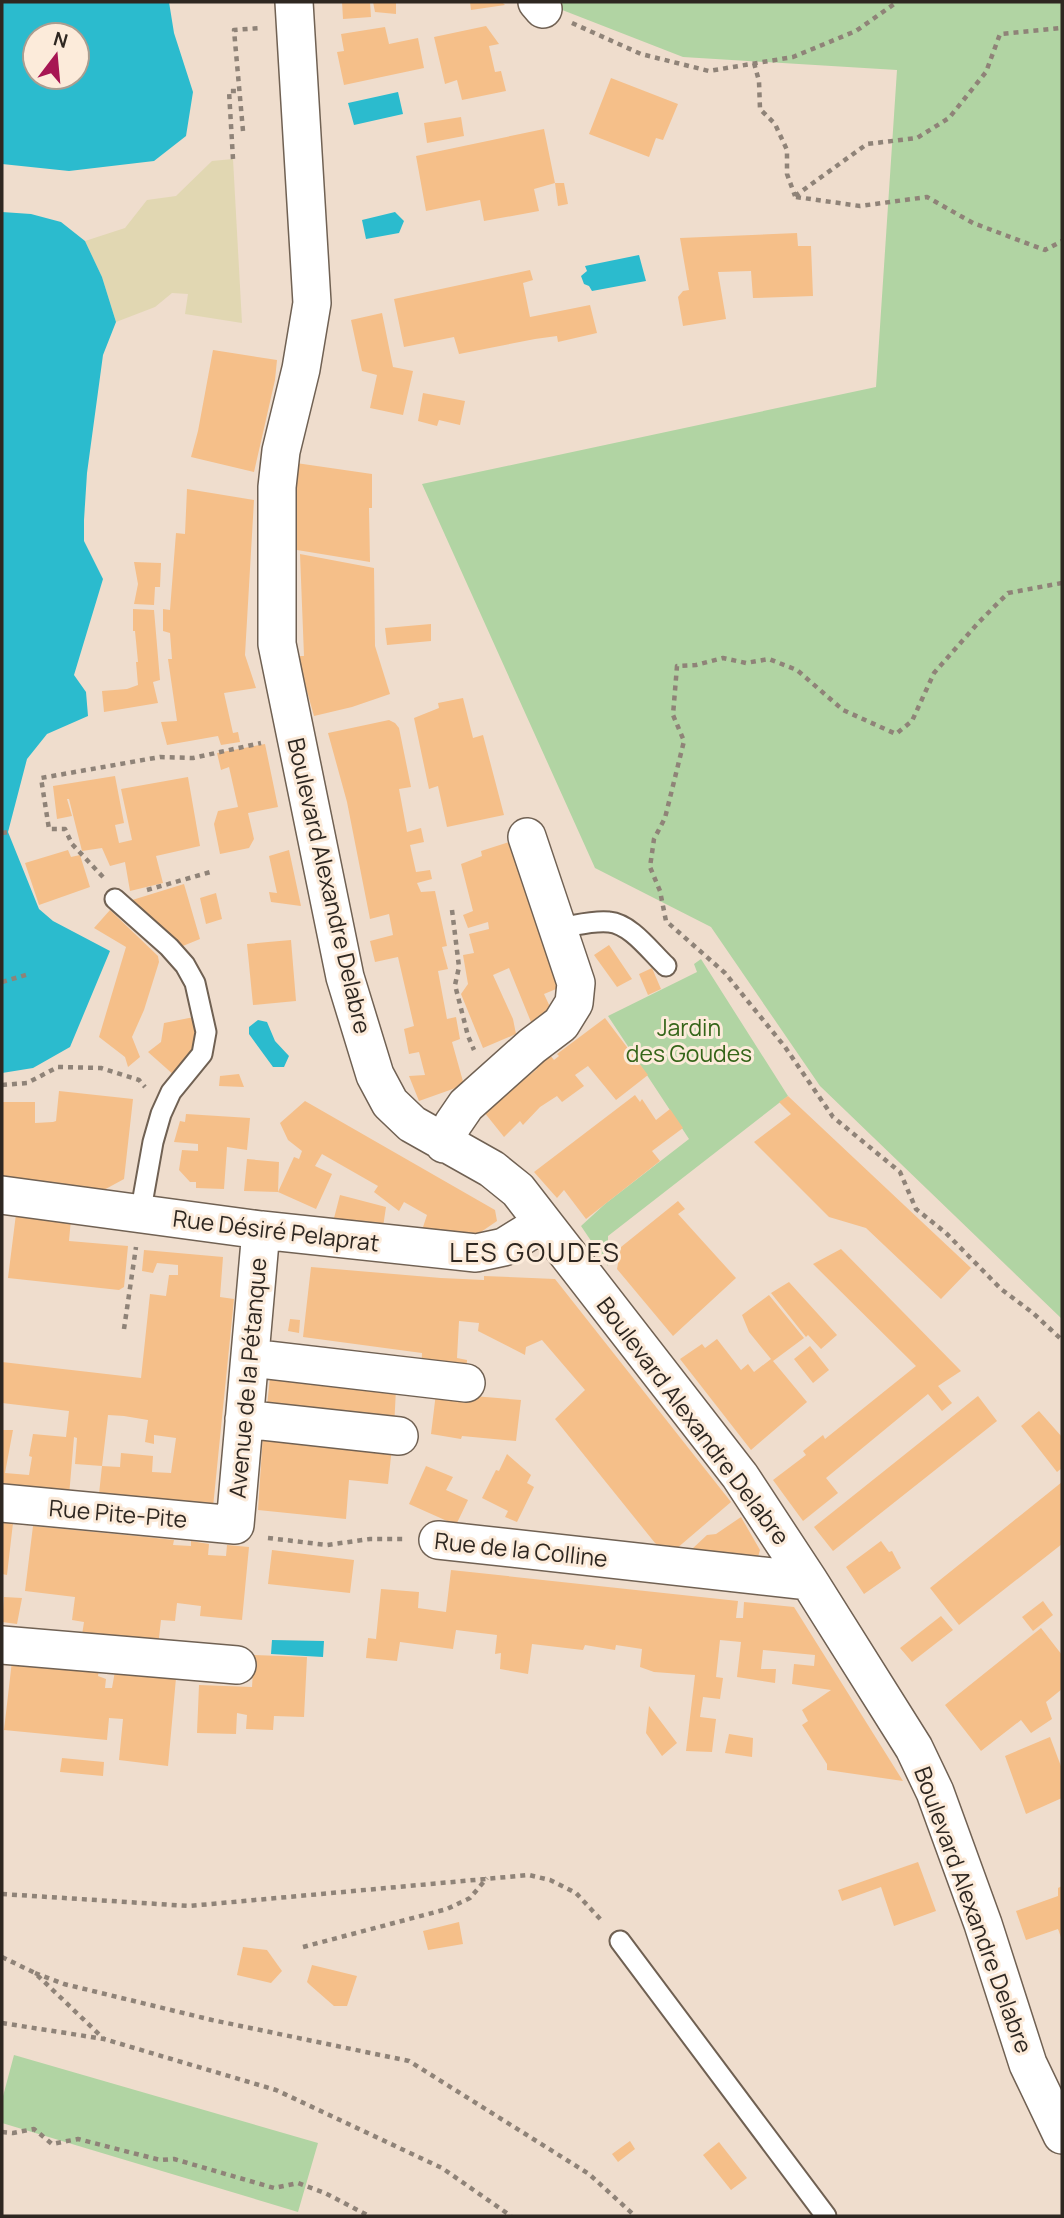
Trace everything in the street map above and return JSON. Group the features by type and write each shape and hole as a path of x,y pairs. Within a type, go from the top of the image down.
{"street":[{"name":"Boulevard Alexandre Delabre","path":"294,2 312,303 278,475 277,644 345,976 375,1074 386,1097 412,1124 508,1180 740,1476 810,1581 927,1773 983,1924 1024,2052 1041,2095 1062,2135"},
{"path":"444,1144 466,1105 561,1024 570,1012 576,992 576,983 527,837"},
{"name":"Rue Désiré Pelaprat","path":"2,1199 476,1253 504,1247 543,1223"},
{"name":"Avenue de la Pétanque","path":"235,1525 261,1230"},
{"path":"250,1358 466,1383"},
{"path":"244,1419 399,1436"},
{"name":"Rue Pite-Pite","path":"2,1503 235,1525"},
{"name":"Rue de la Colline","path":"438,1540 810,1581"},
{"path":"2,1645 237,1665"}],"lane":[{"path":"115,899 169,947 185,965 195,983 206,1032 202,1054 171,1092 162,1110 152,1142 141,1215"},
{"path":"558,928 607,921 617,924 626,928 666,966"},
{"path":"620,1941 826,2216"}],"path":[{"path":"540,6 642,54 709,71 793,57 856,31 897,2"},
{"path":"795,196 867,144 917,138 949,118 986,72 1000,34 1062,29"},
{"path":"234,37 243,131"},
{"path":"754,63 759,81 760,109 775,124 787,150 787,174 795,196"},
{"path":"233,159 229,91 239,91"},
{"path":"795,196 860,206 927,197 973,223 1045,250 1062,241"},
{"path":"1062,583 1008,593 934,673 912,721 896,734 843,710 797,670 769,659 746,663 723,658 696,665 677,666 673,715 684,741 665,818 654,839 650,867 660,891 666,921 725,973 785,1048 833,1116 900,1172 916,1209 946,1233 1001,1289 1033,1313 1062,1340"},
{"path":"214,871 115,899 103,877 72,844 65,829 49,829 41,778 160,757 193,758 208,752 296,736"},
{"path":"452,910 459,967 455,985 468,1036 489,1083"},
{"path":"2,982 29,974"},
{"path":"2,1085 26,1083 58,1067 101,1068 139,1080 162,1110"},
{"path":"124,1329 141,1215"},
{"name":"Rue de la Colline","path":"235,1525 265,1538 327,1545 370,1539 438,1540"},
{"path":"2,1894 189,1906 529,1875 550,1880 576,1893 620,1941"},
{"path":"303,1947 447,1909 470,1898 487,1877"},
{"path":"2,1957 64,1984 212,2020 409,2062 589,2174 635,2216"},
{"path":"35,1973 104,2039"},
{"path":"2,2023 104,2039 276,2091 442,2168 511,2216"},
{"path":"2,2132 34,2129 52,2144 78,2139 160,2160 174,2159 274,2188 298,2183 325,2193 369,2216"}],"green space":[{"path":"552,2 1062,2 1062,1319 820,1086 711,927 595,868 422,484 876,387 897,70 683,57 552,6"},
{"name":"Jardin des Goudes","path":"701,959 788,1096 608,1236 608,1266 581,1226 689,1139 608,1016 697,972 694,964"},
{"path":"14,2055 318,2143 298,2212 2,2123 2,2100"}],"sand":[{"path":"233,159 242,323 185,314 188,294 172,293 155,307 116,322 102,277 85,241 125,228 147,200 176,196 212,161"}],"water":[{"path":"2,2 169,2 174,33 193,92 186,136 154,161 69,171 2,164"},
{"path":"398,92 403,114 354,125 348,103"},
{"path":"2,212 31,214 61,222 85,241 102,277 116,322 103,355 87,473 84,541 103,579 74,675 86,692 88,716 47,734 27,759 8,832 39,909 53,921 110,951 70,1047 33,1068 2,1073"},
{"path":"395,212 404,221 399,233 366,239 362,220"},
{"path":"639,255 646,281 592,291 584,284 581,276 587,271 585,266"},
{"path":"258,1020 267,1022 275,1041 289,1056 284,1067 273,1067 249,1034 249,1027"},
{"path":"272,1640 324,1641 323,1657 271,1654"}],"building":[{"path":"342,2 370,2 371,17 343,19"},
{"path":"373,2 396,2 396,14 375,12"},
{"path":"470,2 502,2 505,5 471,10"},
{"path":"486,26 499,44 489,46 495,72 501,71 506,91 462,100 457,80 445,84 434,37"},
{"path":"385,27 389,44 418,38 424,68 344,85 337,52 344,51 341,34"},
{"path":"611,78 678,104 663,140 656,138 649,157 589,134"},
{"path":"461,117 464,136 427,143 424,123"},
{"path":"544,129 555,183 534,189 539,211 484,221 480,200 426,211 416,156"},
{"path":"555,183 564,183 568,204 558,206"},
{"path":"797,233 798,246 811,246 813,296 753,298 751,271 718,272 726,319 683,326 678,297 683,291 689,290 680,238"},
{"path":"530,270 533,280 523,283 530,317 590,305 597,333 558,342 557,336 535,339 459,354 454,337 404,347 394,299"},
{"path":"382,313 393,367 413,371 403,415 370,408 377,375 362,371 351,320"},
{"path":"213,350 277,360 254,472 191,457"},
{"path":"423,393 465,401 460,425 439,420 437,426 418,421"},
{"path":"296,463 372,474 372,508 369,508 370,562 297,550"},
{"path":"187,489 254,500 245,655 256,688 224,693 233,733 238,732 240,742 221,745 218,736 167,745 161,722 177,721 168,659 172,659 170,633 163,631 163,609 170,610 176,533 185,534"},
{"path":"300,554 374,568 375,646 390,694 314,716 297,656 304,656"},
{"path":"134,562 161,563 160,587 155,587 154,605 134,604 138,584"},
{"path":"133,609 154,610 160,680 153,682 158,703 104,712 102,691 127,689 138,685"},
{"path":"431,624 431,641 387,645 385,628"},
{"path":"463,698 473,738 483,735 504,815 447,827 438,786 429,789 414,718 439,708 438,703"},
{"path":"389,720 399,728 411,787 399,789 407,832 421,828 424,842 410,845 416,872 430,870 432,879 417,883 421,892 435,891 447,946 442,947 448,969 438,971 447,1019 456,1017 460,1039 452,1042 464,1085 419,1101 409,1076 425,1075 419,1052 409,1054 404,1029 414,1026 398,957 375,962 370,941 393,935 389,914 370,919 347,802 328,733"},
{"path":"265,744 278,807 248,813 254,839 249,848 220,854 214,824 218,811 238,807 229,767 221,770 217,753"},
{"path":"115,776 124,823 115,825 119,843 132,840 121,789 188,777 200,846 156,856 163,883 130,891 125,862 110,866 102,848 82,851 69,799 72,816 57,819 53,786"},
{"path":"512,841 561,987 544,994 551,1009 531,1022 509,968 493,975 513,1019 516,1034 483,1048 461,994 468,984 463,955 474,953 469,934 489,929 488,922 468,928 463,915 473,911 461,864 482,856 481,851"},
{"path":"68,850 71,857 80,855 90,887 39,905 25,863"},
{"path":"289,850 301,906 271,902 269,892 277,893 269,856"},
{"path":"184,884 200,939 178,948 129,901"},
{"path":"216,893 222,919 206,924 200,898"},
{"path":"110,910 158,956 159,962 144,1010 132,1037 140,1057 128,1067 125,1057 99,1037 126,947 94,928"},
{"path":"291,940 296,1001 253,1005 247,944"},
{"path":"609,945 632,979 617,987 594,955"},
{"path":"652,968 661,989 648,995 639,974"},
{"path":"194,1017 198,1035 193,1055 175,1076 148,1052 161,1042 164,1023"},
{"path":"605,1018 648,1075 616,1100 588,1066 575,1075 584,1086 562,1102 557,1096 540,1107 523,1125 520,1121 504,1137 484,1112 537,1069 535,1066 550,1055 554,1060 559,1056 557,1054"},
{"path":"239,1074 244,1087 219,1086 220,1076"},
{"path":"59,1091 133,1099 124,1179 102,1191 2,1180 2,1102 35,1102 35,1123 53,1122 56,1121"},
{"path":"635,1095 640,1102 642,1099 656,1120 670,1109 683,1128 652,1151 660,1161 586,1219 564,1190 557,1198 534,1172"},
{"path":"788,1096 971,1268 941,1299 866,1228 829,1217 754,1142 791,1114 779,1102"},
{"path":"305,1101 495,1210 497,1221 478,1234 422,1230 427,1215 404,1202 399,1211 374,1192 378,1186 322,1154 315,1166 332,1174 316,1209 278,1192 294,1157 299,1159 302,1151 288,1140 280,1123"},
{"path":"186,1114 250,1118 247,1150 227,1147 224,1189 196,1188 196,1182 190,1182 179,1170 182,1150 198,1151 198,1144 174,1142 180,1121 185,1122"},
{"path":"247,1159 279,1162 278,1192 244,1191"},
{"path":"340,1195 386,1207 383,1227 333,1222"},
{"path":"678,1201 685,1209 678,1214 736,1278 673,1336 617,1269 621,1247"},
{"path":"16,1214 71,1219 69,1241 128,1246 124,1287 119,1290 8,1278"},
{"path":"841,1249 961,1371 938,1386 952,1403 942,1411 928,1394 826,1478 838,1493 803,1521 773,1480 806,1455 803,1451 823,1435 825,1439 916,1366 813,1264"},
{"path":"144,1250 223,1257 220,1297 234,1299 213,1507 149,1502 149,1497 99,1494 102,1466 75,1464 77,1438 74,1437 69,1496 2,1490 2,1430 13,1430 5,1473 29,1475 33,1434 66,1437 69,1411 2,1403 2,1362 141,1378 150,1294 166,1296 169,1275 178,1275 178,1265 157,1263 153,1273 142,1271","holes":["108,1415 148,1420 145,1442 154,1444 154,1435 176,1438 171,1473 152,1472 153,1456 121,1453 120,1467 102,1466"]},
{"path":"311,1267 441,1278 484,1280 484,1276 555,1279 731,1502 669,1555 655,1543 555,1419 585,1390 542,1340 526,1347 525,1355 478,1331 479,1323 459,1321 457,1358 467,1360 466,1376 421,1373 422,1353 303,1337"},
{"path":"789,1282 837,1335 821,1349 808,1335 806,1337 771,1293"},
{"path":"769,1295 804,1338 773,1361 807,1402 751,1450 680,1359 702,1344 705,1348 717,1339 741,1370 748,1364 754,1372 771,1359 749,1332 742,1315"},
{"path":"290,1319 300,1320 299,1333 288,1331"},
{"path":"810,1346 829,1370 813,1383 794,1359"},
{"path":"270,1377 396,1389 394,1428 266,1416"},
{"path":"436,1393 521,1400 516,1441 462,1436 461,1439 431,1434"},
{"path":"978,1396 997,1421 833,1551 814,1527"},
{"path":"1039,1411 1062,1437 1062,1468 1057,1472 1021,1426"},
{"path":"263,1434 392,1447 388,1484 349,1480 346,1519 258,1510"},
{"path":"507,1454 531,1475 527,1483 534,1487 517,1522 505,1517 508,1511 482,1498"},
{"path":"426,1466 453,1477 446,1490 468,1500 456,1525 409,1504"},
{"path":"1062,1482 1062,1544 959,1625 930,1588"},
{"path":"741,1517 760,1550 756,1564 694,1557 692,1549 707,1535 716,1534"},
{"path":"2,1522 13,1523 7,1575 2,1574"},
{"path":"33,1526 174,1540 173,1545 191,1546 191,1541 209,1544 208,1555 226,1556 227,1545 249,1547 242,1620 200,1616 201,1606 177,1603 175,1621 161,1620 157,1655 82,1635 84,1622 72,1620 75,1597 25,1591"},
{"path":"881,1541 889,1552 892,1551 901,1568 864,1594 846,1567"},
{"path":"272,1550 354,1560 350,1593 268,1584"},
{"path":"451,1570 738,1601 736,1618 743,1618 744,1602 794,1607 903,1781 827,1770 827,1764 802,1725 808,1721 802,1710 831,1690 792,1684 794,1664 814,1666 815,1655 763,1650 761,1669 776,1669 775,1683 737,1677 741,1642 720,1640 716,1677 723,1678 720,1699 703,1697 700,1717 716,1719 712,1752 686,1751 695,1675 654,1672 640,1667 642,1649 616,1645 615,1650 585,1645 583,1650 532,1644 528,1674 500,1669 501,1653 495,1654 497,1635 456,1630 453,1649 400,1642 397,1661 366,1658 368,1638 376,1639 381,1589 419,1592 418,1608 446,1612"},
{"path":"4,1597 22,1598 17,1624 2,1622"},
{"path":"1043,1601 1053,1615 1033,1631 1022,1617"},
{"path":"941,1616 953,1630 912,1662 900,1648"},
{"path":"1041,1628 1062,1655 1062,1689 1046,1702 1052,1719 1031,1733 1021,1720 981,1751 945,1705"},
{"path":"254,1655 307,1657 304,1717 274,1716 273,1730 246,1729 247,1715 237,1713 236,1734 197,1733 199,1685 252,1687"},
{"path":"12,1661 99,1669 98,1676 106,1679 105,1688 112,1688 115,1671 176,1678 168,1766 119,1760 123,1719 109,1718 107,1740 4,1730"},
{"path":"649,1706 677,1743 662,1756 646,1733"},
{"path":"729,1734 753,1738 752,1757 725,1753"},
{"path":"1050,1737 1062,1769 1062,1798 1026,1814 1005,1756"},
{"path":"62,1758 104,1762 103,1776 60,1772"},
{"path":"918,1862 936,1911 894,1926 881,1887 842,1901 838,1890"},
{"path":"1062,1886 1062,1940 1058,1929 1026,1940 1016,1911 1058,1896 1058,1888"},
{"path":"459,1922 463,1944 428,1950 423,1931"},
{"path":"243,1947 267,1950 282,1971 271,1983 237,1975"},
{"path":"312,1965 357,1976 347,2006 334,2006 307,1982"},
{"path":"630,2141 635,2149 618,2162 612,2154"},
{"path":"719,2142 747,2178 731,2190 703,2155"}],"district":[{"name":"LES GOUDES","path":"535,1253"}]}
